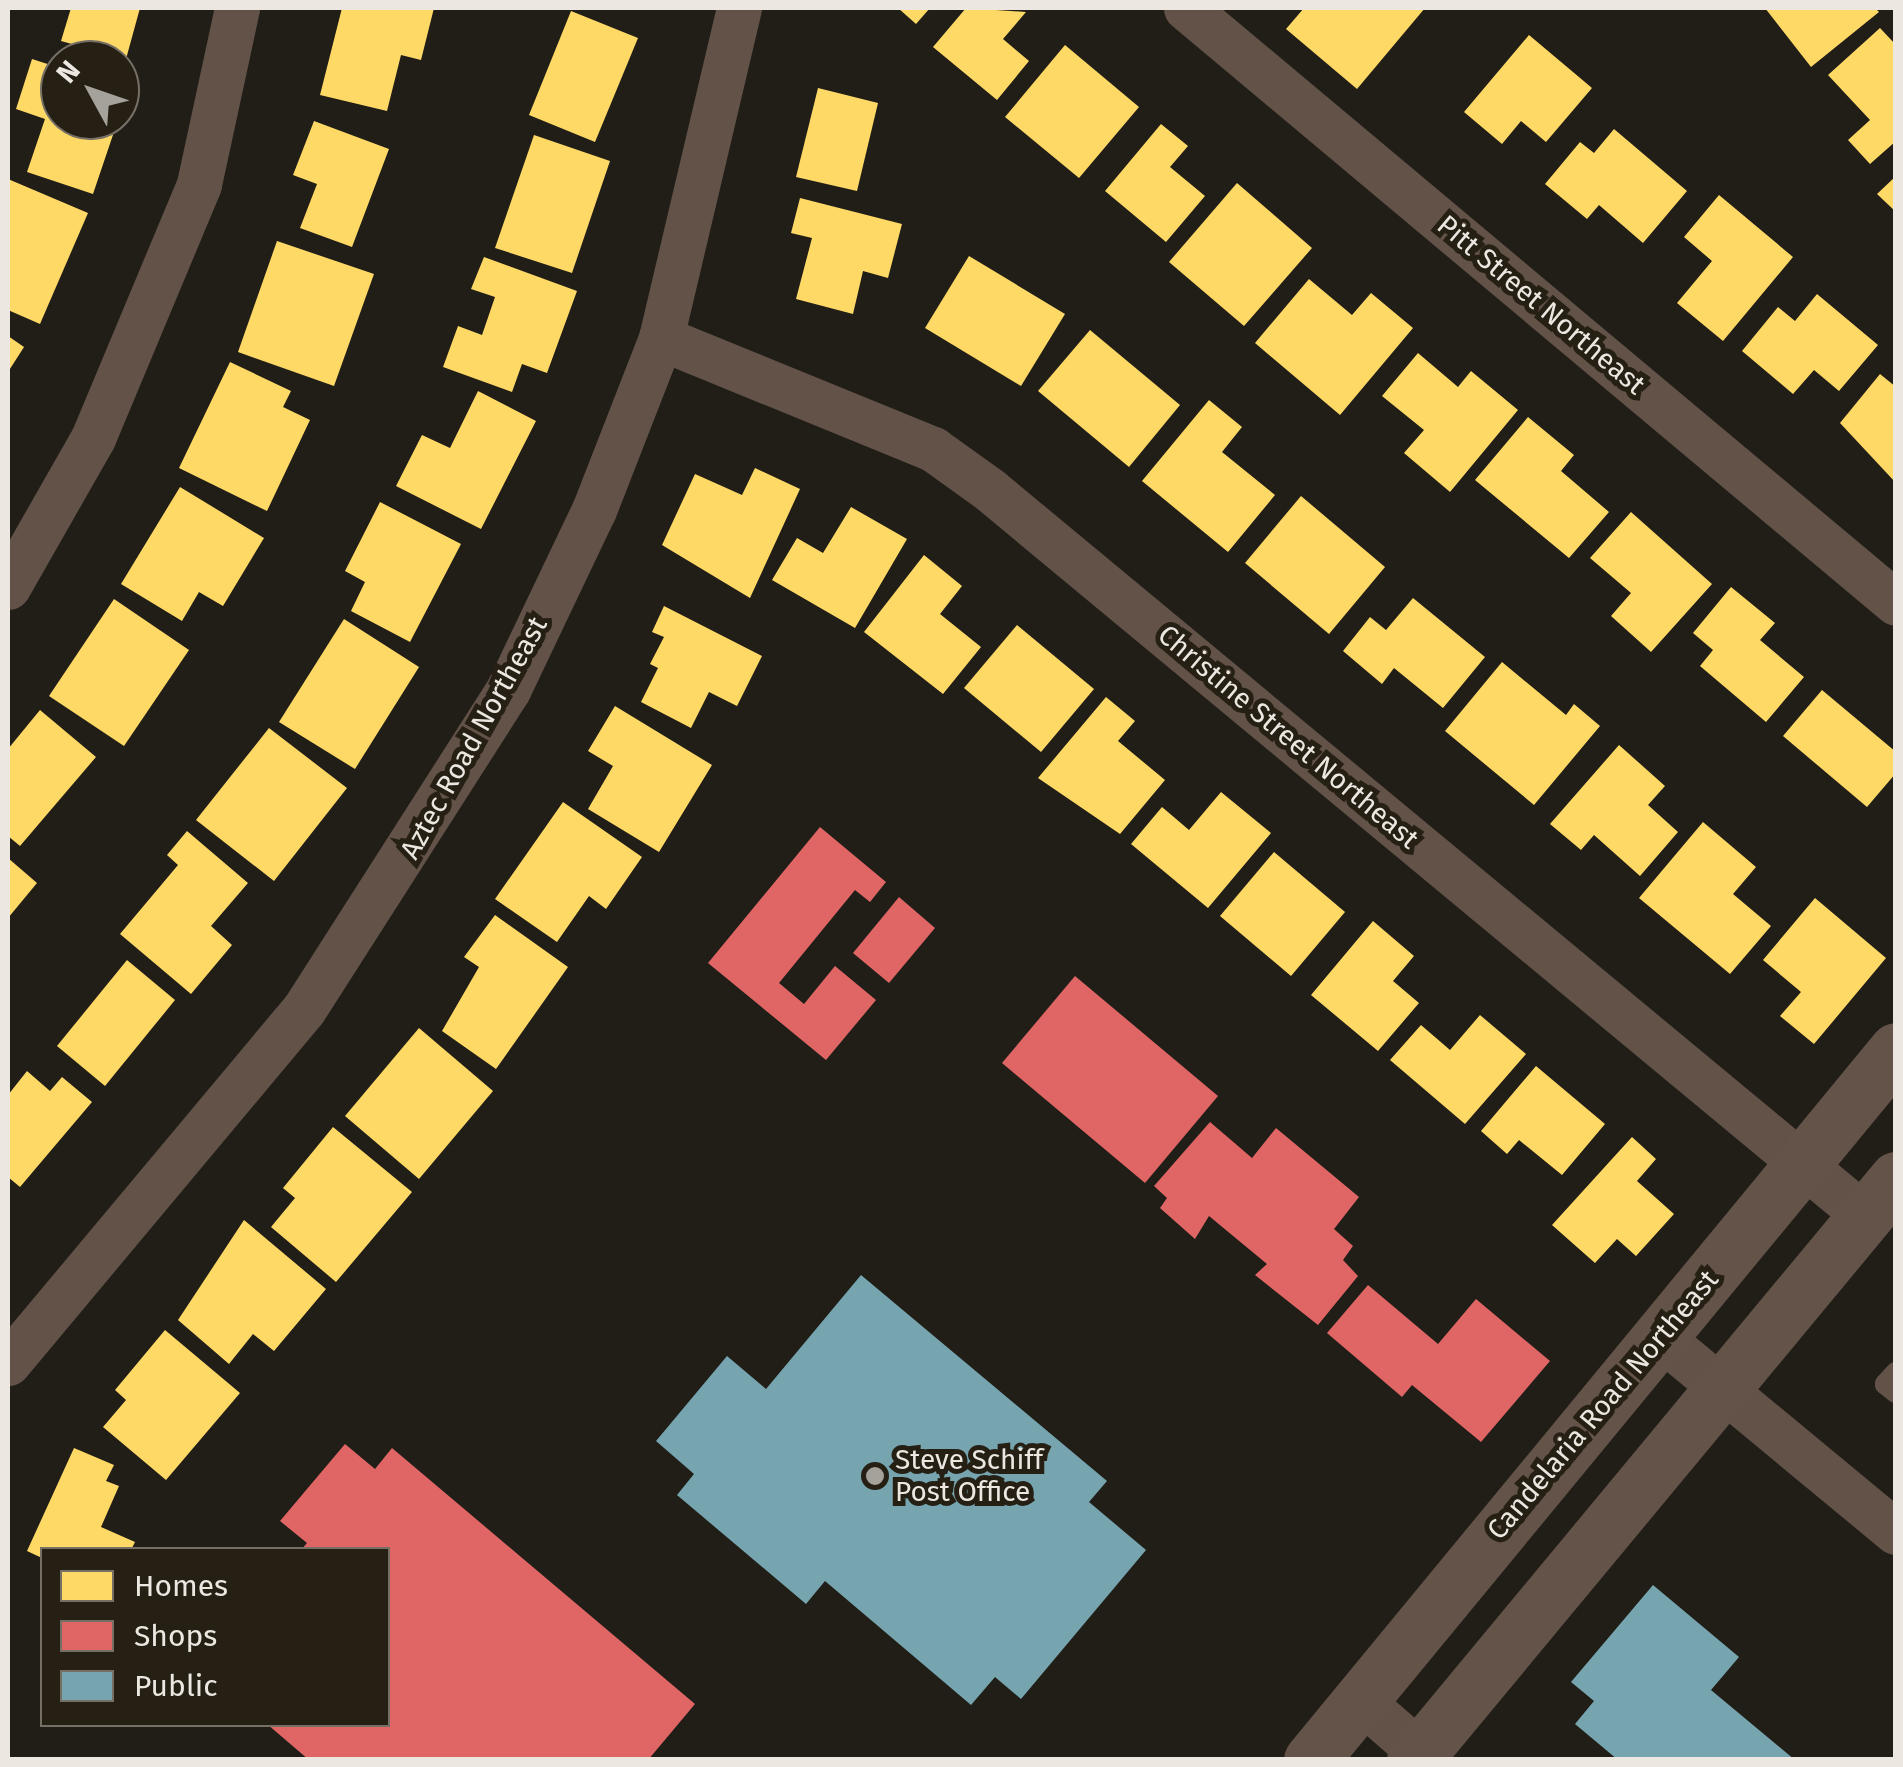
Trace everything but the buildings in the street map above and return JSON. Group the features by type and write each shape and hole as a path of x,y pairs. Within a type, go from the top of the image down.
{"main road":[{"name":"Candelaria Road Northeast","path":"1311,1760 1896,1050"},
{"path":"1421,1757 1880,1197"}],"street":[{"path":"8,587 93,438 199,184 237,8"},
{"name":"Aztec Road Northeast","path":"8,1363 304,1008 396,878 508,690 594,510 662,338 739,8"},
{"name":"Pitt Street Northeast","path":"1186,8 1896,602"},
{"name":"Christine Street Northeast","path":"662,338 933,449 990,490 1802,1163 1880,1197"},
{"path":"1660,1337 1718,1390 1896,1532"},
{"path":"1360,1700 1421,1757"}],"lane":[{"path":"1896,1372 1886,1384 1896,1392"}],"place":[{"name":"Steve Schiff Post Office","path":"875,1476"}]}
